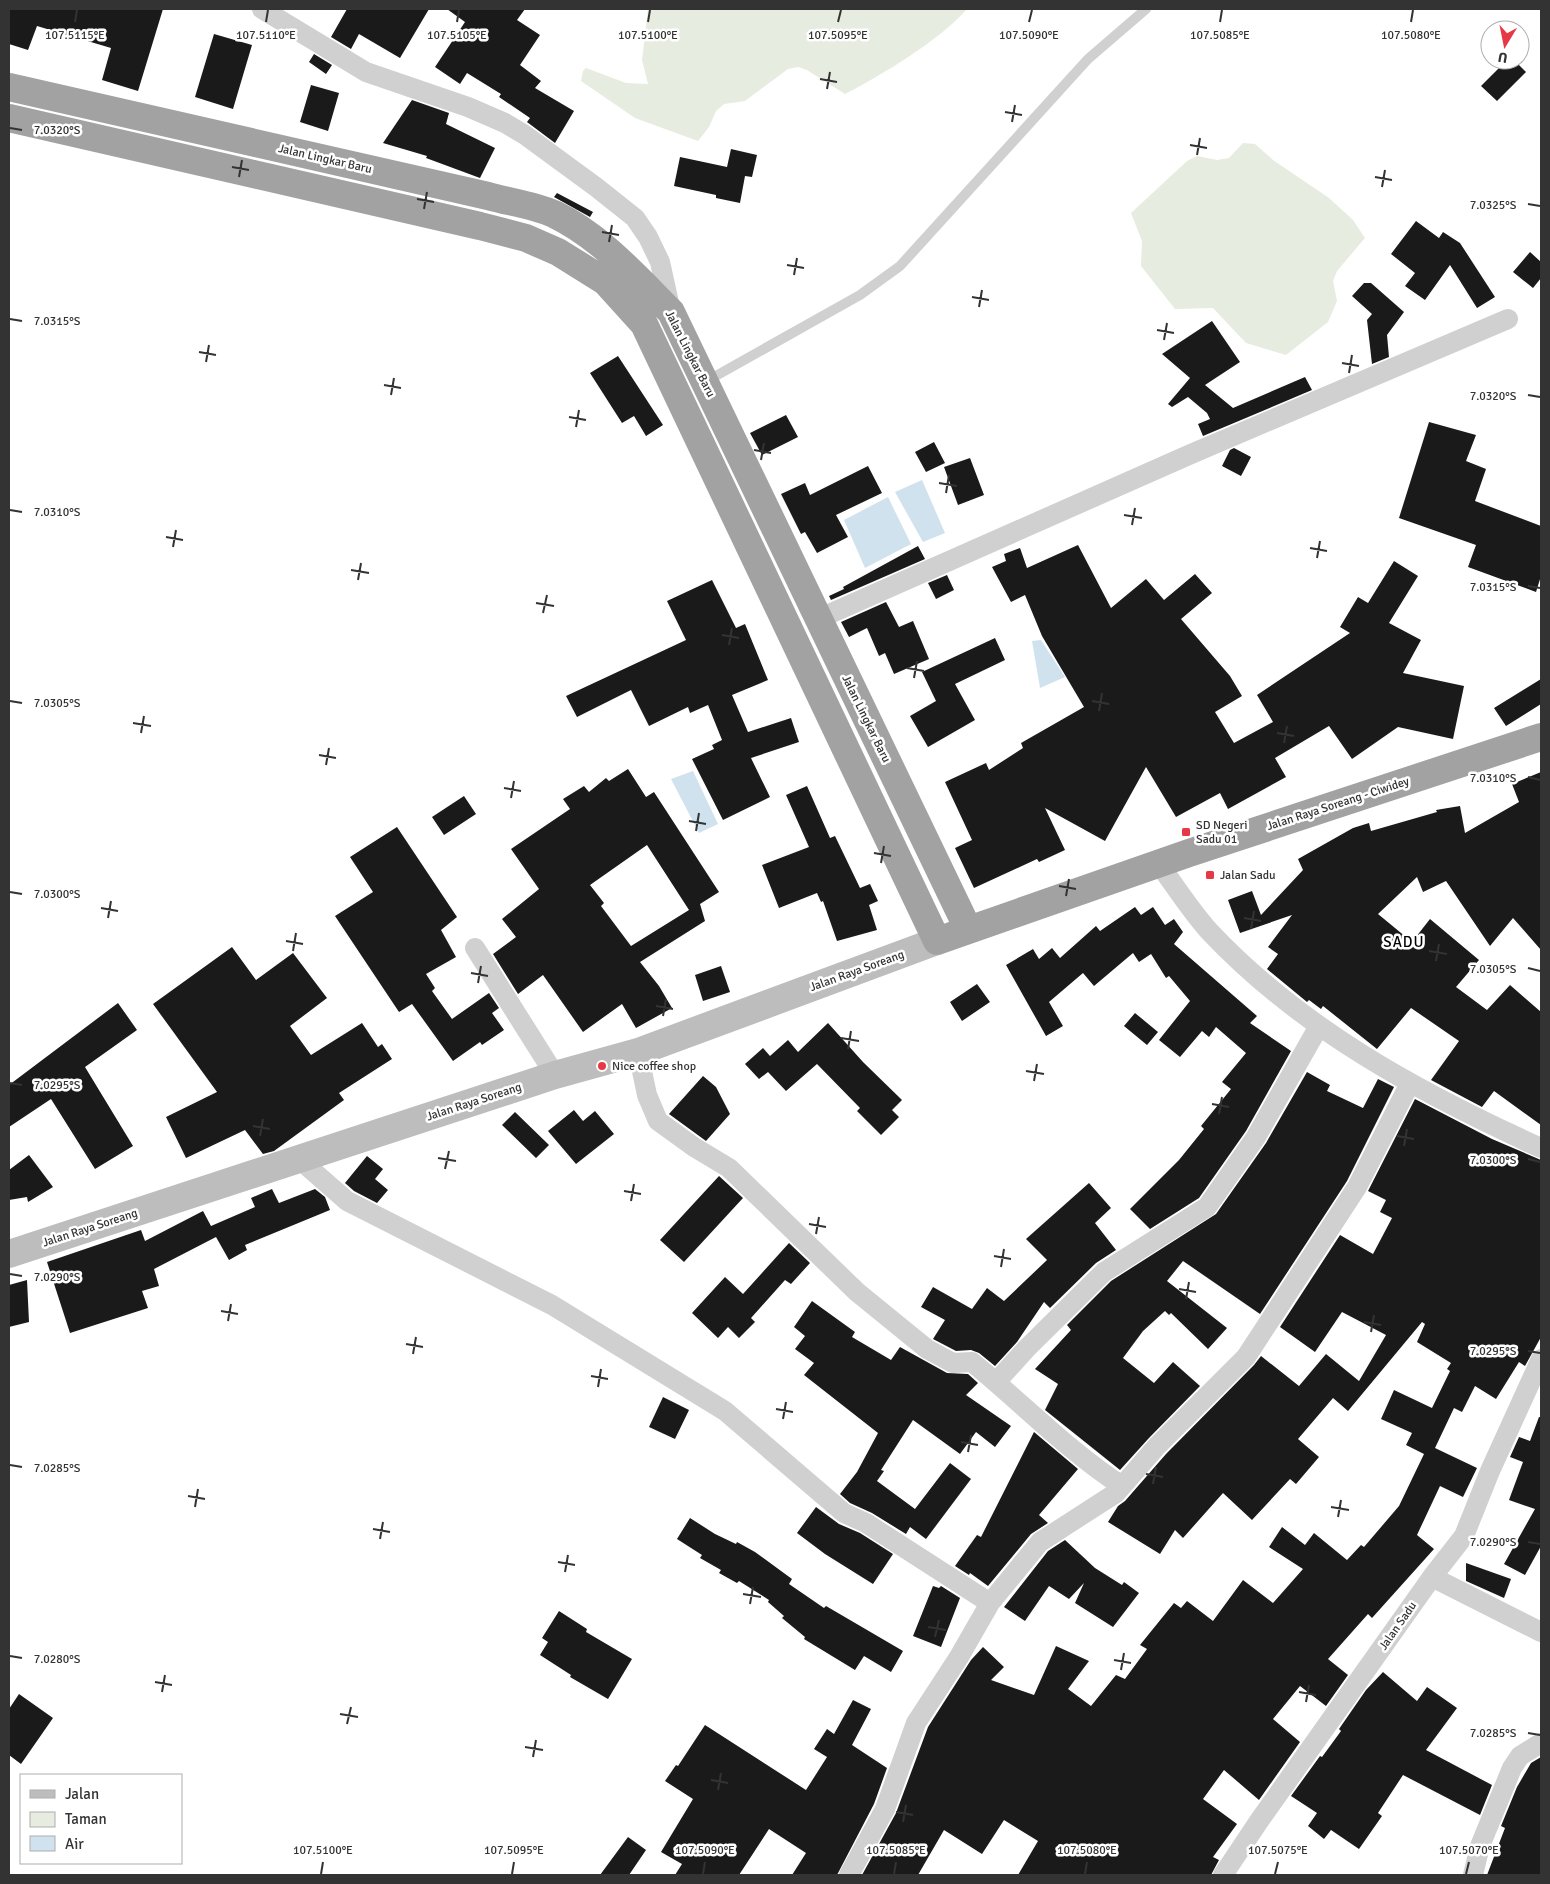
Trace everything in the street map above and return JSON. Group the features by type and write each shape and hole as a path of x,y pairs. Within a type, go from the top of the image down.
{"highway":[{"name":"Jalan Lingkar Baru","path":"9,87 478,194 552,213 574,226 617,258 671,312 968,929"},
{"path":"9,118 526,238 558,252 606,282 644,324 937,941"},
{"name":"Jalan Raya Soreang - Ciwidey","path":"937,941 1159,864 1541,738"}],"main road":[{"name":"Jalan Raya Soreang","path":"9,1254 556,1075 638,1052 937,941"}],"street":[{"path":"262,9 366,72 468,107 505,123 525,135 596,187 635,218 648,237 660,262 671,312"},
{"path":"818,618 1191,454 1508,319"},
{"path":"1159,864 1208,930 1268,988 1319,1026 1410,1083 1541,1148"},
{"path":"475,948 556,1075"},
{"path":"996,1382 1027,1348 1104,1272 1207,1207 1256,1137 1319,1026"},
{"path":"638,1052 647,1095 658,1121 694,1147 729,1168 857,1292 927,1348 953,1363 972,1362 1088,1464 1122,1486"},
{"path":"849,1875 885,1809 916,1722 959,1657 990,1603 1040,1542 1116,1493 1157,1446 1246,1357 1357,1188 1410,1083"},
{"path":"299,1159 348,1200 552,1305 725,1411 844,1513 866,1523 990,1603"},
{"name":"Jalan Sadu","path":"1223,1875 1432,1577 1464,1536 1490,1471 1541,1359"},
{"path":"1432,1577 1541,1632"},
{"path":"1473,1875 1480,1846 1512,1768 1520,1756 1541,1743"}],"lane":[{"path":"705,383 860,295 900,266 1088,59 1146,9"}],"green space":[{"path":"648,9 967,9 956,21 926,45 893,67 845,94 807,70 798,67 788,69 745,101 724,104 716,111 709,127 698,141 635,118 581,81 583,71 586,68 626,83 648,84 642,60"},
{"path":"1243,143 1255,144 1273,160 1329,198 1353,220 1365,238 1337,271 1333,281 1337,301 1328,322 1286,355 1246,343 1213,308 1175,309 1141,266 1142,241 1131,213 1187,161 1197,156 1217,160 1229,158"}],"water":[{"path":"922,480 945,533 923,542 895,492"},
{"path":"888,497 911,544 865,568 844,520"},
{"path":"1041,640 1065,677 1040,688 1032,641"},
{"path":"693,771 718,824 699,833 671,779"}],"building":[{"path":"9,9 163,9 138,91 102,80 111,48 37,26 28,50 9,44"},
{"path":"347,9 429,9 400,58 359,34 351,49 331,37"},
{"path":"447,9 525,9 517,20 540,35 520,65 541,81 535,88 574,111 555,143 527,122 530,118 499,97 501,94 467,73 460,84 435,67 465,22"},
{"path":"214,34 252,45 233,109 195,97"},
{"path":"314,54 332,65 326,74 309,62"},
{"path":"1497,70 1524,70 1526,72 1497,101 1481,86"},
{"path":"311,85 339,93 328,131 300,122"},
{"path":"412,100 449,113 446,124 495,148 480,178 426,158 427,156 383,143"},
{"path":"731,149 757,155 752,177 745,176 740,203 716,198 716,195 674,186 680,157 727,167"},
{"path":"557,193 593,212 590,217 554,197"},
{"path":"1416,221 1439,238 1443,232 1460,243 1495,297 1477,308 1450,265 1425,300 1405,286 1415,273 1391,254"},
{"path":"1530,252 1541,262 1541,278 1533,288 1513,272"},
{"path":"1364,283 1371,283 1404,312 1387,335 1389,357 1372,364 1367,320 1372,314 1352,296"},
{"path":"1212,321 1240,362 1205,385 1233,408 1305,377 1312,390 1203,436 1198,424 1210,419 1207,413 1188,397 1172,407 1168,404 1190,378 1162,354"},
{"path":"618,356 663,425 646,436 634,416 622,423 590,373"},
{"path":"786,415 798,437 762,455 750,433"},
{"path":"1429,422 1476,435 1466,461 1486,469 1475,501 1541,526 1541,576 1536,592 1468,567 1476,545 1399,518"},
{"path":"934,442 945,463 926,472 915,452"},
{"path":"1234,448 1251,457 1241,476 1222,466 1230,450"},
{"path":"970,458 984,495 958,505 944,467"},
{"path":"868,466 882,493 836,515 848,537 817,553 805,532 801,534 781,494 805,483 810,495"},
{"path":"1078,545 1111,608 1146,579 1164,600 1195,574 1212,593 1181,619 1230,676 1242,696 1215,712 1234,743 1273,722 1257,695 1350,633 1340,627 1358,597 1368,603 1394,561 1418,576 1389,623 1421,640 1403,673 1464,686 1453,739 1398,727 1352,759 1329,726 1275,758 1286,777 1228,809 1220,793 1176,817 1146,767 1105,841 1045,808 1065,850 1039,862 1037,859 974,888 955,848 972,840 945,782 986,763 989,770 1023,748 1021,743 1084,707 1042,636 1025,595 1011,602 992,567 1006,561 1004,554 1020,548 1027,568"},
{"path":"918,546 925,559 831,600 829,596 844,589 843,587"},
{"path":"947,575 954,590 936,599 928,583"},
{"path":"712,580 736,628 745,624 768,680 732,695 748,732 791,718 799,742 751,758 770,797 723,820 692,759 714,749 712,745 722,740 708,705 690,713 688,707 649,726 631,690 577,717 566,696 686,640 667,601"},
{"path":"886,602 899,627 913,621 929,659 894,674 885,653 879,656 867,628 849,637 841,622"},
{"path":"995,638 1005,660 955,684 975,720 928,747 910,716 936,701 922,672"},
{"path":"1541,679 1541,704 1506,726 1494,708"},
{"path":"628,769 646,797 654,792 719,892 700,904 705,921 640,962 659,986 672,1008 636,1028 622,1004 583,1032 543,975 518,994 493,954 516,937 502,919 539,889 511,849 570,809 563,799 584,786 589,792 606,778 609,781","holes":["647,845 689,910 631,946 601,906 604,903 590,885"]},
{"path":"1541,772 1541,950 1513,918 1490,946 1446,881 1423,892 1417,877 1378,914 1412,942 1430,919 1479,960 1456,987 1487,1010 1510,985 1541,1012 1541,1125 1494,1091 1482,1107 1431,1080 1459,1041 1411,1008 1377,1049 1323,1006 1321,1009 1309,1000 1307,1002 1267,969 1278,954 1268,947 1292,915 1240,933 1228,900 1252,891 1261,915 1303,870 1298,859 1353,828 1369,823 1371,831 1437,812 1436,810 1460,806 1465,833 1519,802 1512,784"},
{"path":"807,786 830,838 835,836 860,888 870,884 878,901 869,905 877,930 837,941 823,901 821,902 817,893 779,908 762,865 809,847 786,795"},
{"path":"464,796 476,814 444,835 432,817"},
{"path":"397,827 457,917 441,930 456,957 426,974 435,988 432,991 452,1019 489,993 499,1008 492,1013 504,1030 482,1045 480,1042 453,1061 412,1004 399,1012 335,916 373,892 350,857"},
{"path":"1135,907 1141,915 1153,907 1165,925 1174,919 1183,932 1174,944 1257,1016 1250,1023 1291,1051 1246,1131 1199,1198 1150,1229 1130,1209 1179,1160 1204,1129 1201,1126 1231,1089 1222,1082 1246,1053 1216,1027 1209,1037 1202,1031 1180,1057 1159,1040 1190,1001 1169,976 1166,978 1151,954 1139,962 1133,953 1094,986 1083,973 1049,1002 1063,1026 1046,1036 1006,965 1033,949 1039,959 1052,948 1060,958 1096,926 1100,931"},
{"path":"232,947 256,980 293,953 327,998 290,1026 311,1055 362,1023 378,1047 382,1044 392,1059 339,1093 344,1100 274,1151 263,1154 245,1130 186,1158 166,1117 217,1092 153,1004"},
{"path":"721,966 730,992 703,1001 695,975"},
{"path":"977,984 990,1002 962,1021 950,1002"},
{"path":"118,1003 137,1030 85,1067 133,1146 95,1169 51,1099 9,1127 9,1085"},
{"path":"1135,1013 1158,1032 1147,1045 1124,1026"},
{"path":"828,1023 863,1062 902,1100 892,1110 899,1117 881,1135 857,1111 860,1108 817,1064 786,1091 768,1072 759,1079 745,1064 763,1048 770,1056 788,1040 798,1052"},
{"path":"1307,1072 1330,1085 1327,1091 1363,1108 1378,1079 1394,1087 1347,1181 1260,1314 1183,1261 1167,1281 1227,1328 1208,1349 1171,1313 1169,1315 1165,1311 1143,1331 1123,1358 1154,1383 1173,1362 1200,1386 1120,1470 1045,1410 1058,1384 1035,1369 1071,1330 1067,1325 1111,1281 1216,1214 1266,1143"},
{"path":"703,1076 716,1087 730,1114 706,1141 669,1114"},
{"path":"1415,1099 1492,1139 1541,1160 1541,1337 1525,1366 1519,1362 1496,1399 1475,1386 1462,1412 1454,1408 1435,1448 1477,1468 1463,1497 1440,1486 1417,1535 1434,1549 1372,1618 1368,1614 1328,1659 1348,1675 1326,1706 1300,1686 1273,1719 1300,1742 1259,1800 1224,1770 1203,1799 1237,1824 1213,1857 1219,1860 1211,1875 1018,1875 1038,1841 1004,1820 982,1854 944,1830 918,1875 862,1875 896,1813 928,1727 971,1660 983,1647 1004,1667 991,1680 1034,1695 1056,1646 1089,1661 1068,1689 1091,1706 1116,1675 1125,1679 1147,1649 1140,1645 1174,1603 1181,1608 1187,1601 1213,1621 1243,1580 1273,1603 1303,1569 1269,1547 1282,1527 1305,1545 1314,1533 1347,1560 1361,1545 1364,1547 1399,1506 1424,1454 1406,1445 1412,1433 1381,1419 1394,1390 1432,1408 1450,1371 1447,1369 1451,1363 1417,1342 1425,1324 1422,1322 1348,1411 1333,1398 1298,1439 1319,1457 1296,1484 1290,1479 1252,1520 1223,1493 1183,1538 1175,1530 1160,1554 1108,1522 1118,1506 1125,1501 1166,1454 1261,1356 1299,1386 1326,1354 1359,1381 1386,1335 1342,1312 1315,1352 1280,1327 1340,1235 1373,1254 1392,1218 1380,1212 1386,1200 1368,1191"},
{"path":"574,1110 583,1121 595,1111 614,1134 576,1164 548,1131"},
{"path":"515,1112 549,1145 536,1158 502,1125"},
{"path":"29,1155 53,1187 28,1202 27,1197 9,1200 9,1170"},
{"path":"367,1156 383,1169 375,1179 388,1190 377,1203 354,1191 345,1183"},
{"path":"719,1176 743,1198 684,1262 660,1240"},
{"path":"1089,1183 1111,1208 1095,1223 1116,1250 1096,1263 1050,1308 1044,1302 1017,1342 995,1366 979,1353 971,1350 956,1351 933,1339 945,1320 921,1307 933,1287 972,1309 987,1288 1004,1301 1047,1260 1026,1239"},
{"path":"272,1189 279,1203 315,1189 325,1197 330,1210 245,1245 247,1250 229,1260 216,1237 154,1269 159,1286 142,1291 148,1308 70,1333 47,1262 141,1230 145,1241 203,1211 211,1226 255,1207 251,1198"},
{"path":"789,1243 810,1263 791,1284 785,1280 751,1318 755,1322 739,1338 728,1327 718,1338 692,1313 725,1277 743,1294"},
{"path":"27,1280 29,1322 9,1327 9,1285"},
{"path":"812,1301 855,1332 852,1337 891,1360 900,1347 947,1373 968,1374 978,1383 966,1395 1011,1426 995,1447 976,1432 960,1454 913,1420 881,1470 884,1471 877,1481 915,1509 950,1463 971,1479 926,1539 910,1527 906,1534 872,1513 850,1503 840,1494 857,1472 878,1433 804,1375 814,1363 795,1349 805,1336 794,1327"},
{"path":"663,1397 689,1410 675,1439 649,1427"},
{"path":"1539,1417 1541,1417 1541,1546 1525,1575 1504,1564 1535,1509 1509,1500 1523,1462 1510,1457 1519,1437 1530,1441"},
{"path":"1034,1432 1078,1469 1039,1515 1048,1523 1031,1534 988,1586 970,1573 969,1575 955,1566 977,1535 981,1537"},
{"path":"816,1507 839,1524 860,1533 893,1554 873,1584 825,1554 797,1533"},
{"path":"690,1518 715,1534 736,1544 737,1542 755,1552 792,1579 789,1584 824,1608 826,1606 903,1651 891,1672 864,1656 855,1670 804,1639 805,1637 782,1618 784,1616 768,1602 769,1600 739,1581 737,1583 719,1573 721,1570 700,1558 702,1555 677,1539"},
{"path":"1065,1540 1095,1568 1122,1585 1124,1582 1139,1593 1113,1627 1075,1603 1084,1583 1069,1599 1049,1586 1025,1621 1004,1607 1048,1551"},
{"path":"1466,1563 1511,1579 1504,1598 1466,1581"},
{"path":"933,1586 939,1588 941,1586 960,1598 941,1647 913,1636"},
{"path":"559,1611 587,1629 586,1632 632,1659 608,1699 570,1677 571,1675 540,1655 548,1642 542,1638"},
{"path":"1383,1672 1417,1701 1427,1687 1457,1708 1426,1750 1492,1785 1480,1815 1403,1775 1378,1813 1382,1816 1359,1849 1331,1830 1324,1839 1308,1826 1317,1813 1291,1796 1341,1731 1339,1729 1366,1690"},
{"path":"19,1694 53,1718 21,1764 9,1755 9,1709"},
{"path":"853,1700 871,1709 852,1745 887,1768 874,1804 837,1875 792,1875 806,1853 769,1829 739,1875 675,1875 682,1864 661,1852 693,1799 665,1781 676,1765 678,1766 705,1725 806,1790 827,1757 814,1749 827,1729 834,1734"},
{"path":"1541,1757 1541,1875 1487,1875 1505,1828 1501,1826 1517,1787 1531,1763"},
{"path":"628,1837 646,1850 629,1875 600,1875"}],"place":[{"name":"SD Negeri Sadu 01","path":"1186,832"},
{"name":"Jalan Sadu","path":"1210,875"},
{"name":"Nice coffee shop","path":"602,1066"}],"district":[{"name":"SADU","path":"1404,942"}]}
